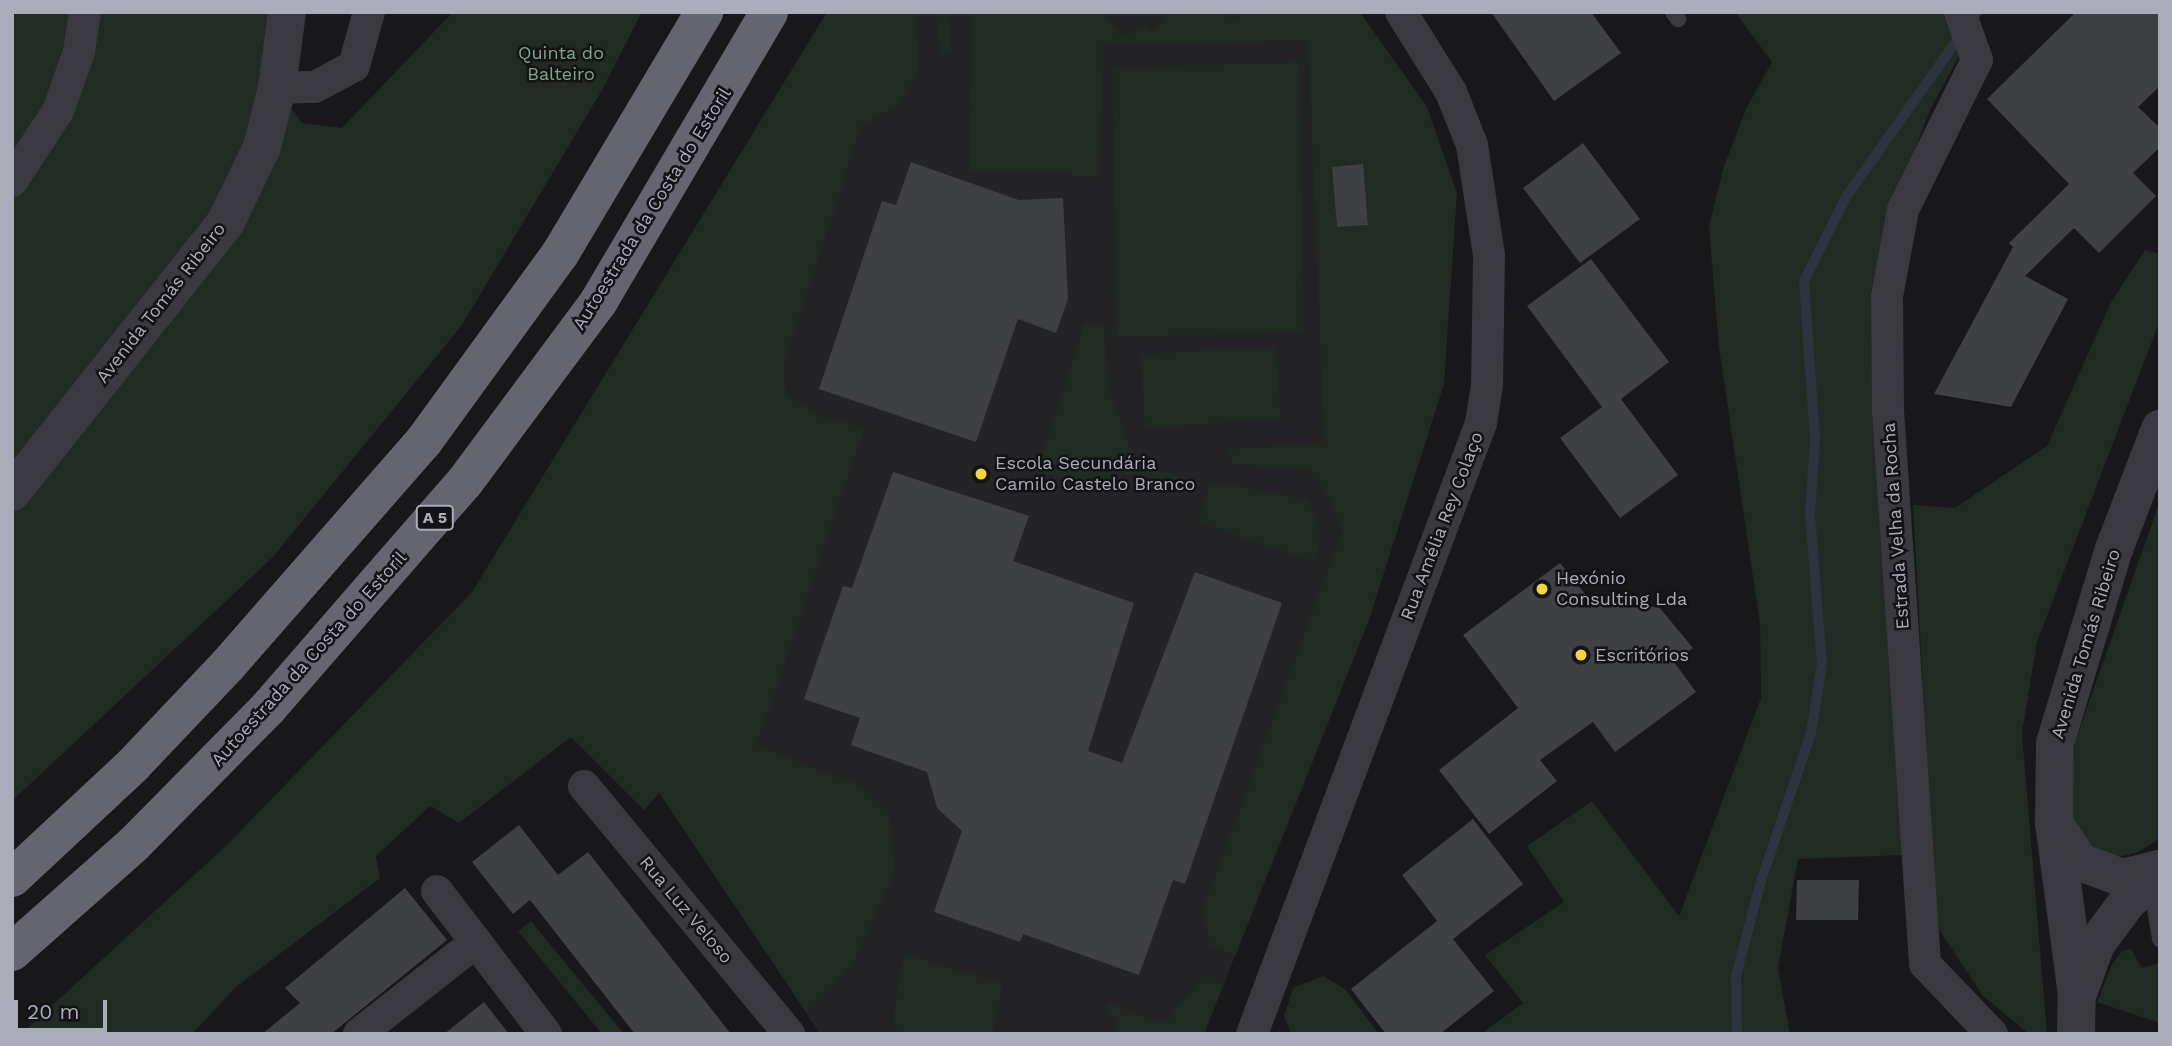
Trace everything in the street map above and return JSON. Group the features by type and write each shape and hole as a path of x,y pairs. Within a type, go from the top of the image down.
{"highway":[{"path":"12,878 133,765 227,666 424,441 560,254 704,12"},
{"name":"Autoestrada da Costa do Estoril","path":"12,952 134,844 260,716 464,483 599,301 769,12"}],"street":[{"path":"12,181 46,135 66,93 85,12"},
{"name":"Avenida Tomás Ribeiro","path":"12,492 226,222 262,147 277,88 287,12"},
{"path":"277,88 315,87 354,66 369,12"},
{"name":"Rua Amélia Rey Colaço","path":"1256,1031 1481,423 1487,385 1489,255 1472,145 1451,92 1401,12"},
{"name":"Estrada Velha da Rocha","path":"1960,12 1977,60 1903,210 1887,296 1888,410 1925,964 1992,1034"},
{"name":"Avenida Tomás Ribeiro","path":"2076,1034 2077,995 2053,823 2055,743 2077,662 2160,429"},
{"name":"Rua Luz Veloso","path":"584,786 789,1034"},
{"path":"2053,823 2080,862 2123,878 2157,875"},
{"path":"2077,995 2096,944 2128,901 2157,875"},
{"path":"437,891 546,1034"},
{"path":"359,1034 476,942"}],"lane":[{"path":"2157,875 2160,939"}],"shaded area":[{"name":"Escola Secundária Camilo Castelo Branco","path":"828,12 1359,12 1457,193 1386,564 1369,619 1204,1034 998,1034 903,953 892,1022 898,1034 820,1034 659,792"}],"green space":[{"name":"Quinta do Balteiro","path":"12,12 287,12 277,88 302,123 342,128 453,12 642,12 602,90 462,325 272,558 12,801"},
{"path":"827,12 917,12 918,77 898,106 862,125 784,366 786,394 821,416 865,428 757,745 862,786 890,812 895,873 852,967 807,1013 659,793 644,810 571,737 459,823 430,806 376,856 380,878 236,987 192,1034 21,1034 227,845 472,592"},
{"path":"936,12 949,12 951,52 940,55"},
{"path":"971,12 1101,12 1123,37 1144,23 1154,31 1170,12 1224,12 1234,22 1246,12 1360,12 1427,107 1457,193 1444,384 1368,623 1235,956 1210,947 1202,911 1342,531 1328,496 1307,469 1232,464 1226,449 1324,443 1308,41 1104,44 1099,177 1073,177 1071,172 970,172"},
{"path":"1735,12 1943,12 1962,51 1930,110 1886,226 1905,855 1798,859 1778,968 1790,1034 1481,1034 1523,1003 1485,955 1564,902 1527,846 1592,801 1679,916 1761,698 1760,624 1719,347 1709,227 1723,169 1746,109 1772,62"},
{"path":"1299,62 1304,333 1117,337 1112,67"},
{"path":"2145,250 2160,254 2160,320 2037,642 2022,733 2047,1034 2029,1034 1983,996 1936,925 1913,505 1955,508 2047,446 2110,304"},
{"path":"1104,322 1109,387 1136,463 1180,476 1176,488 1117,471 1110,494 1038,471 1084,324"},
{"path":"1276,346 1281,419 1145,428 1140,354"},
{"path":"1210,481 1308,499 1320,535 1315,563 1198,522"},
{"path":"2160,501 2160,838 2137,853 2121,856 2103,854 2088,844 2071,814 2075,742"},
{"path":"531,921 624,1034 602,1034 518,931"},
{"path":"2131,949 2142,968 2160,963 2160,1023 2097,1002 2112,964 2122,951"},
{"path":"903,953 1003,984 994,1029 998,1034 898,1034 892,1022"},
{"path":"1206,973 1223,985 1204,1034 1114,1034 1119,1020 1104,1012 1109,1003 1164,1023"},
{"path":"1323,976 1345,989 1379,1034 1291,1034 1284,1016 1293,988"}],"building":[{"path":"1491,12 1591,12 1621,53 1554,101"},
{"path":"2076,12 2160,12 2160,86 2138,107 2160,128 2160,147 2133,173 2156,196 2099,253 2074,228 2025,276 2068,299 2011,407 1934,394 2013,247 2009,243 2069,184 1987,99"},
{"path":"1583,143 1640,219 1580,263 1523,188"},
{"path":"911,162 1019,200 1063,198 1068,299 1056,333 1018,319 976,442 819,389 882,201 896,205"},
{"path":"1363,164 1368,225 1337,227 1332,167"},
{"path":"1591,259 1669,362 1621,399 1678,475 1620,518 1560,438 1602,407 1527,306"},
{"path":"893,472 1029,516 1013,561 1134,603 1088,751 1122,763 1195,572 1282,603 1185,884 1173,880 1139,975 1023,934 1020,942 934,912 962,831 937,808 927,772 851,745 860,718 804,699 843,586 852,588"},
{"name":"Escritórios","path":"1560,563 1594,605 1659,607 1693,648 1674,662 1696,692 1615,752 1593,722 1540,760 1557,781 1489,834 1439,770 1518,708 1463,635"},
{"path":"1473,819 1523,884 1453,939 1494,991 1440,1034 1386,1034 1351,989 1437,921 1402,875"},
{"path":"519,825 558,875 588,852 731,1034 635,1034 530,900 513,914 472,862"},
{"path":"1797,880 1859,880 1858,920 1796,920"},
{"path":"405,888 447,940 331,1034 262,1034 300,1003 285,988"},
{"path":"484,1002 509,1034 444,1034"}],"waterway":[{"path":"1737,1034 1736,976 1761,881 1811,732 1822,664 1810,515 1815,439 1804,281 1846,197 1977,12"}],"place":[{"name":"Escola Secundária Camilo Castelo Branco","path":"981,474"},
{"name":"Hexónio Consulting Lda","path":"1542,589"},
{"name":"Escritórios","path":"1581,655"}]}
